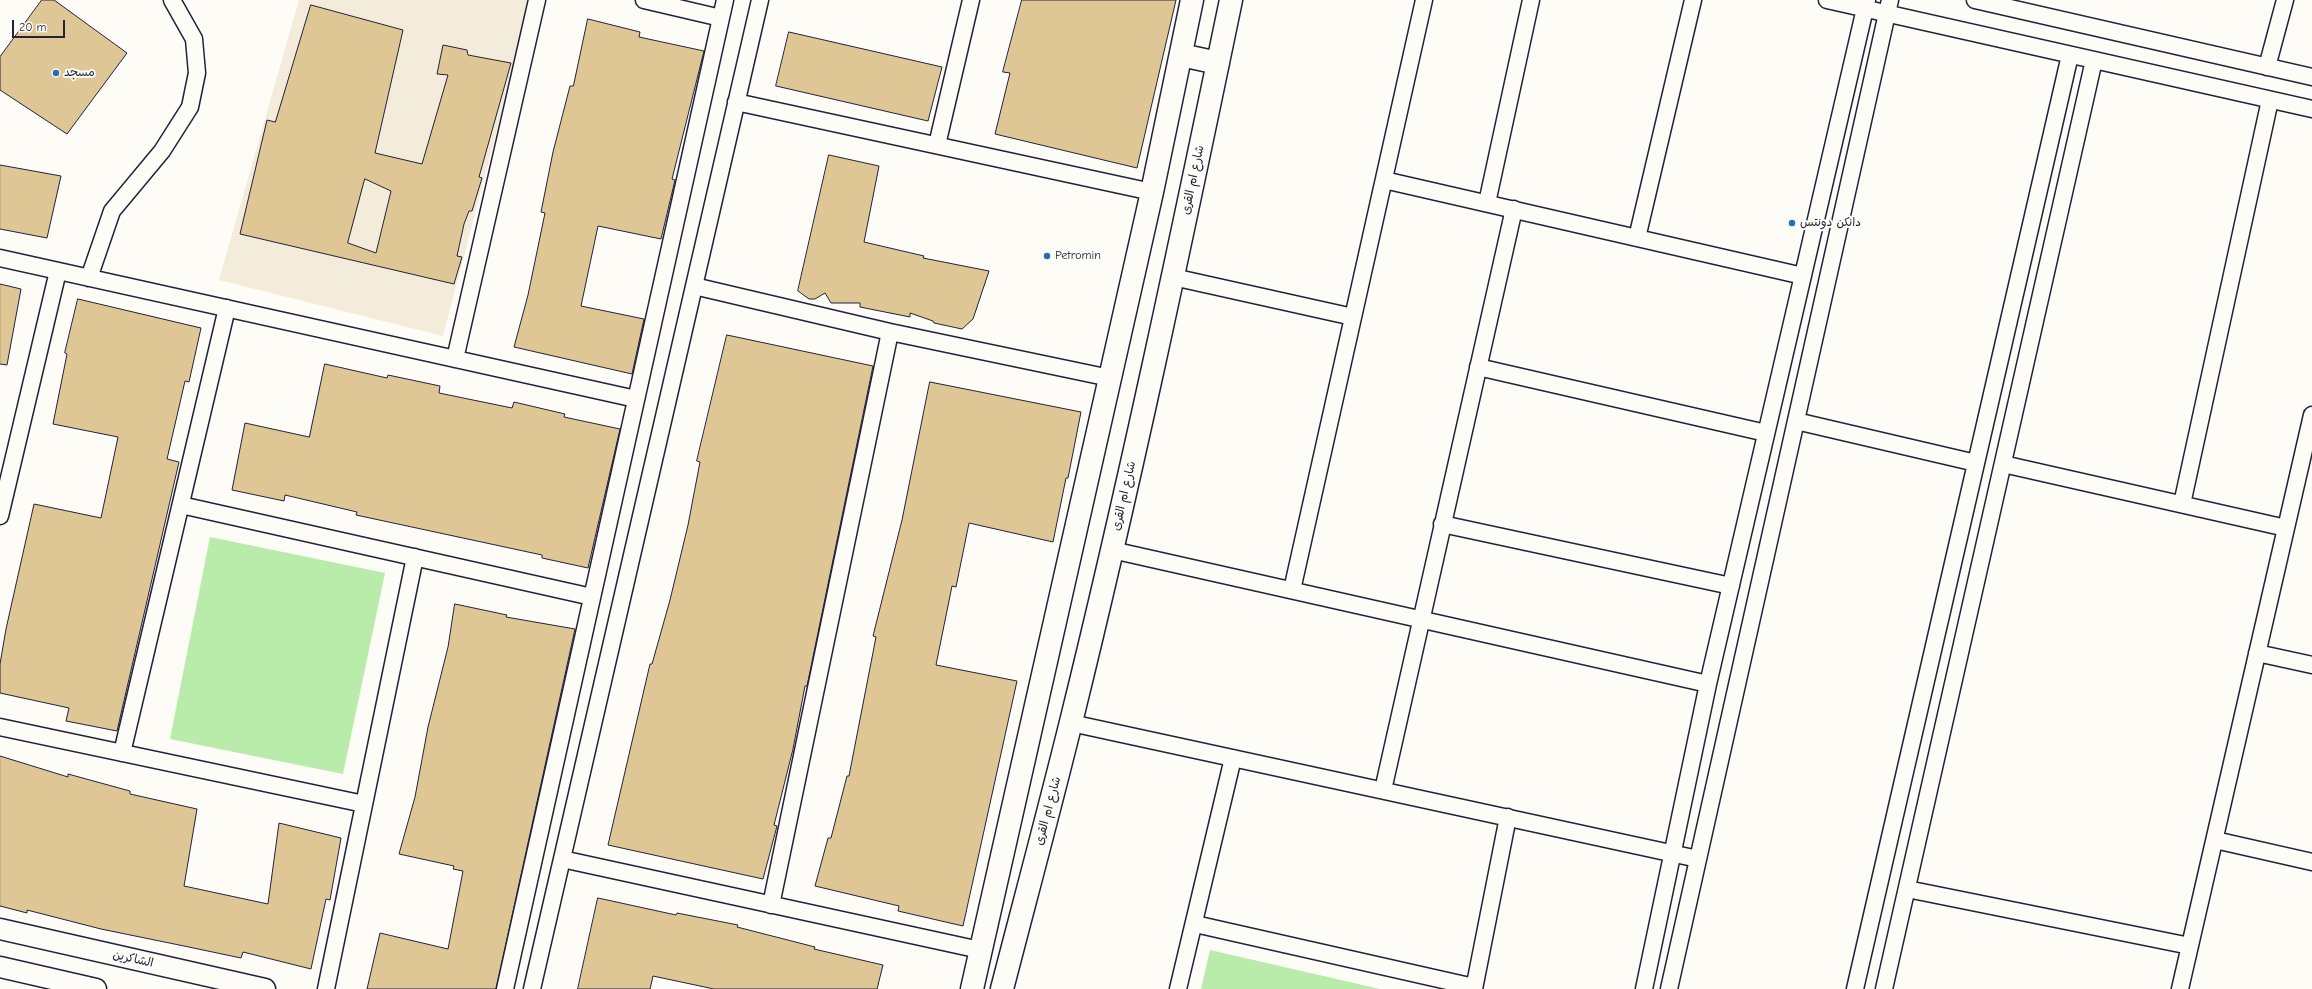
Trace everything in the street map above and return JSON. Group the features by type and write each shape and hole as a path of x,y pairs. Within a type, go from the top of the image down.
{"main road":[{"path":"972,989 1152,192 1192,0"},
{"name":"شارع ام القرى","path":"1002,989 1071,723 1112,550 1173,277 1231,0"},
{"path":"1181,55 1218,63"}],"street":[{"path":"89,278 112,211 162,151 190,107 197,73 194,39 172,0"},
{"path":"455,359 538,0"},
{"path":"644,0 721,18"},
{"path":"505,989 725,0"},
{"path":"532,989 760,0"},
{"path":"937,145 971,0"},
{"path":"1292,590 1424,0"},
{"path":"1487,203 1531,0"},
{"path":"1636,238 1693,0"},
{"path":"1827,0 1888,7 2070,55 2312,109"},
{"path":"1975,0 1993,2 2312,77"},
{"path":"2268,67 2285,0"},
{"path":"1644,989 1708,684 1866,4"},
{"path":"1669,989 1888,7"},
{"path":"1855,989 2070,55"},
{"path":"1884,989 2094,60"},
{"path":"2182,504 2270,100"},
{"path":"736,102 1152,192"},
{"path":"1384,180 1803,276"},
{"path":"1382,790 1514,209"},
{"path":"0,258 636,399"},
{"path":"0,516 58,271"},
{"path":"1173,277 1353,317"},
{"path":"694,286 890,332 1110,378"},
{"path":"122,753 227,308"},
{"path":"771,905 890,332"},
{"path":"1478,367 1766,434"},
{"path":"1996,378 2022,381"},
{"path":"2180,989 2312,414"},
{"path":"1796,421 1976,463"},
{"path":"2003,464 2286,528"},
{"path":"181,506 592,597"},
{"path":"1442,524 1731,586"},
{"path":"1112,550 1708,684"},
{"path":"326,989 415,557"},
{"path":"2257,653 2312,665"},
{"path":"1071,723 1698,859"},
{"path":"0,727 364,804"},
{"path":"1178,989 1195,924 1233,758"},
{"path":"1195,924 1474,988 1508,818"},
{"path":"2214,840 2312,862"},
{"path":"562,860 980,950"},
{"path":"1907,889 2190,946"},
{"name":"الشاكرين","path":"0,929 265,989"},
{"path":"0,967 93,989"}],"shaded area":[{"path":"299,0 531,0 443,336 219,280"}],"green space":[{"path":"210,537 385,573 343,774 170,739"},
{"path":"1210,950 1380,989 1201,989"}],"building":[{"name":"مسجد","path":"42,0 54,0 127,53 67,134 0,90 0,57"},
{"path":"1022,0 1176,0 1137,168 995,134 1010,73 1003,72"},
{"path":"311,5 403,30 375,153 422,164 448,75 437,74 443,45 467,50 468,55 511,63 479,177 482,178 472,211 469,211 464,224 457,256 462,257 454,284 240,234 267,120 275,122","holes":["365,179 391,191 376,253 348,243"]},
{"path":"588,19 640,32 639,37 704,51 672,179 675,180 661,239 598,226 581,306 644,319 632,374 514,347 528,295 545,213 541,212 553,152 570,86 573,86"},
{"path":"789,32 942,67 928,121 776,86"},
{"path":"829,155 879,166 864,242 924,256 923,258 989,271 973,319 962,329 934,323 933,321 910,313 910,317 860,307 860,303 831,303 825,293 815,299 809,299 798,291"},
{"path":"0,165 61,176 47,238 0,229"},
{"path":"0,284 21,289 7,365 0,364"},
{"path":"78,299 201,328 189,382 185,381 167,459 179,462 117,731 66,721 69,708 0,693 0,664 6,629 34,504 101,518 118,437 53,424 67,354 65,353"},
{"path":"727,335 873,366 807,686 805,686 793,749 774,825 777,826 763,879 608,845 650,664 652,664 670,600 688,525 700,462 697,461"},
{"path":"325,364 387,378 388,375 440,386 439,393 512,408 514,402 565,414 564,417 620,429 588,568 542,558 542,555 356,515 357,512 285,495 284,501 232,490 245,423 309,437"},
{"path":"930,382 1081,412 1053,542 969,523 956,587 952,586 936,665 1017,681 963,926 898,911 899,906 815,886 828,838 831,838 847,776 849,776 876,637 873,636 902,520"},
{"path":"455,604 507,615 506,617 575,629 496,989 367,989 380,933 448,949 463,871 453,869 454,866 399,854 415,797 428,727 448,647"},
{"path":"0,756 68,777 68,774 130,791 130,794 197,809 184,886 268,904 279,823 341,838 330,900 326,899 311,969 243,952 241,958 101,929 27,910 27,913 0,906"},
{"path":"598,898 676,915 677,913 738,925 737,927 815,947 814,949 883,965 877,989 714,989 653,976 650,989 578,989"}],"place":[{"name":"مسجد","path":"56,73"},
{"name":"دانكن دونتس","path":"1792,223"},
{"name":"Petromin","path":"1047,256"}]}
